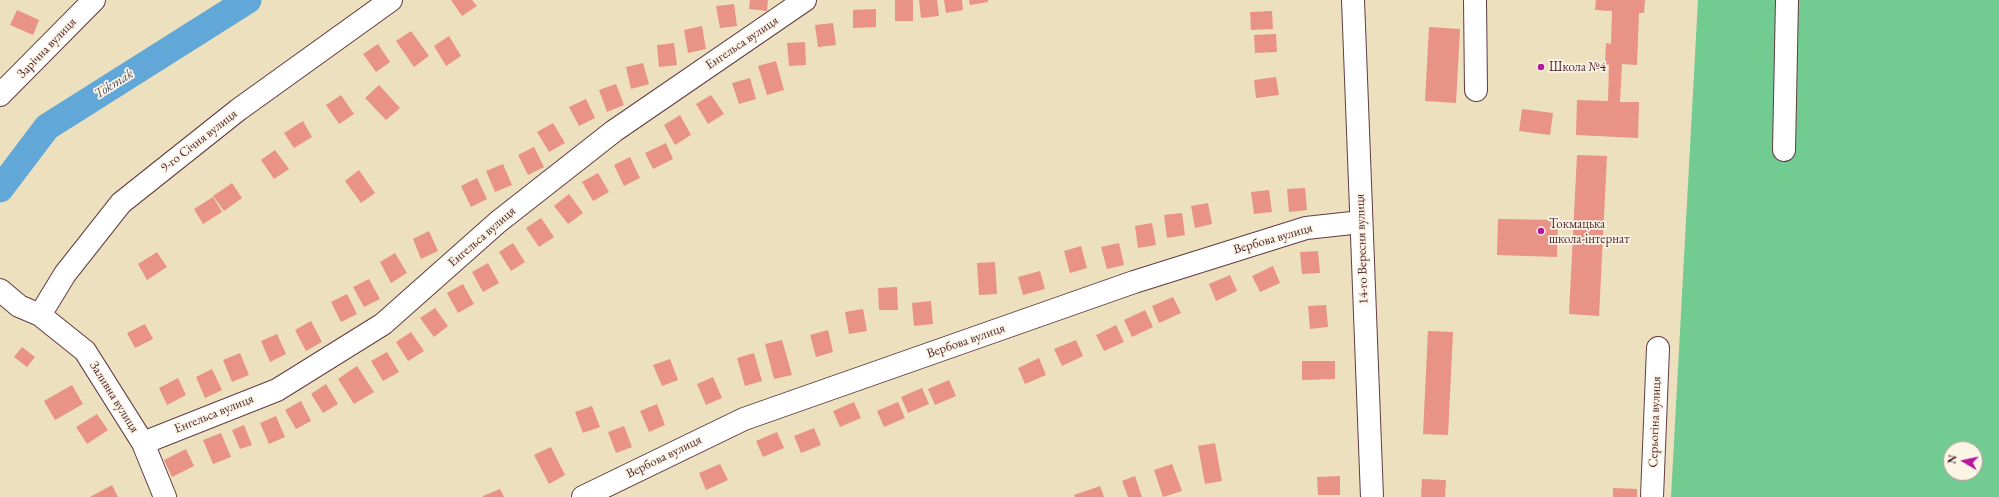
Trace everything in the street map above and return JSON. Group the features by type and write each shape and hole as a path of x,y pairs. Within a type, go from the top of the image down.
{"street":[{"name":"Зарічна вулиця","path":"0,96 94,0"},
{"name":"9-го Січня вулиця","path":"40,315 64,274 121,203 238,110 391,0"},
{"name":"Енгельса вулиця","path":"143,443 277,390 383,324 498,222 614,130 805,0"},
{"name":"14-го Вересня вулиця","path":"1353,0 1372,497"},
{"path":"1476,0 1476,90"},
{"path":"1784,150 1787,0"},
{"name":"Вербова вулиця","path":"583,497 744,419 1142,280 1306,228 1361,222"},
{"name":"Заливна вулиця","path":"0,290 19,306 40,315 85,351 143,443 166,497"},
{"name":"Серьогіна вулиця","path":"1652,497 1658,348"}],"green space":[{"path":"1698,0 1999,0 1999,497 1671,497"}],"building":[{"path":"451,0 472,0 477,6 462,16"},
{"path":"750,0 768,0 767,11 749,9"},
{"path":"895,0 913,0 913,21 895,21"},
{"path":"919,0 937,0 939,16 921,18"},
{"path":"944,0 962,0 963,10 946,13"},
{"path":"969,0 988,0 988,2 970,5"},
{"path":"1596,0 1645,0 1644,13 1639,13 1637,65 1622,64 1620,102 1639,102 1638,138 1576,135 1577,100 1608,101 1609,65 1605,64 1606,43 1611,44 1612,11 1595,10"},
{"path":"734,4 737,26 720,28 716,6"},
{"path":"876,9 876,27 853,28 853,10"},
{"path":"17,10 39,20 33,35 10,25"},
{"path":"1272,11 1273,29 1251,30 1250,12"},
{"path":"833,23 836,45 818,47 815,25"},
{"path":"702,26 706,49 688,53 684,30"},
{"path":"1429,27 1460,29 1456,103 1425,101"},
{"path":"411,31 429,56 414,67 396,41"},
{"path":"1276,34 1277,52 1255,53 1254,35"},
{"path":"449,36 461,56 446,66 434,46"},
{"path":"805,42 806,65 789,66 787,43"},
{"path":"674,43 677,65 659,67 657,45"},
{"path":"378,44 390,62 376,72 363,54"},
{"path":"776,61 784,90 767,95 758,66"},
{"path":"643,63 649,84 631,89 626,67"},
{"path":"1276,77 1279,95 1256,98 1254,80"},
{"path":"750,78 756,99 739,104 732,83"},
{"path":"616,84 624,105 607,112 599,90"},
{"path":"379,85 400,108 386,120 365,98"},
{"path":"341,95 354,114 339,124 326,105"},
{"path":"711,95 724,114 708,124 696,104"},
{"path":"586,99 595,118 579,126 569,107"},
{"path":"1522,109 1553,113 1550,135 1519,131"},
{"path":"680,115 691,135 675,145 664,125"},
{"path":"303,121 312,137 294,148 284,133"},
{"path":"553,123 565,143 549,152 537,132"},
{"path":"666,143 673,159 653,169 645,153"},
{"path":"534,147 544,167 528,175 518,155"},
{"path":"275,150 289,169 274,179 261,160"},
{"path":"1577,155 1607,156 1599,316 1569,314"},
{"path":"630,157 640,178 624,186 614,165"},
{"path":"503,164 512,185 495,192 486,171"},
{"path":"359,170 375,193 361,203 345,181"},
{"path":"598,173 609,192 593,201 582,182"},
{"path":"477,178 487,199 471,207 461,186"},
{"path":"232,183 242,198 224,211 213,196"},
{"path":"1305,188 1307,210 1289,212 1287,189"},
{"path":"1269,190 1272,212 1254,214 1251,192"},
{"path":"569,194 583,213 568,224 554,206"},
{"path":"213,197 222,212 203,224 194,209"},
{"path":"1208,203 1212,224 1195,228 1191,206"},
{"path":"1182,213 1185,235 1167,238 1164,215"},
{"path":"541,218 554,237 539,247 526,228"},
{"path":"1498,219 1558,220 1557,257 1497,255"},
{"path":"1152,223 1156,245 1138,248 1135,226"},
{"path":"429,231 438,251 421,259 413,239"},
{"path":"513,243 525,262 511,271 499,252"},
{"path":"1119,243 1124,265 1107,269 1101,247"},
{"path":"1081,246 1087,268 1070,273 1064,251"},
{"path":"1318,251 1320,273 1302,274 1300,252"},
{"path":"157,252 167,267 147,280 138,264"},
{"path":"395,253 407,273 391,283 380,262"},
{"path":"995,262 997,294 979,295 977,263"},
{"path":"488,263 499,283 483,292 472,272"},
{"path":"1273,266 1280,283 1260,292 1252,276"},
{"path":"1040,271 1045,289 1023,295 1018,277"},
{"path":"1230,275 1237,291 1216,301 1209,284"},
{"path":"369,279 380,299 364,307 353,287"},
{"path":"463,284 474,304 458,313 447,293"},
{"path":"897,287 898,310 879,310 878,288"},
{"path":"347,294 357,314 341,322 331,302"},
{"path":"1173,297 1181,313 1159,323 1152,306"},
{"path":"931,301 933,324 914,326 912,303"},
{"path":"1326,305 1328,327 1310,329 1308,306"},
{"path":"435,308 448,326 434,337 420,318"},
{"path":"863,309 867,331 849,334 845,312"},
{"path":"1145,310 1153,327 1132,337 1124,320"},
{"path":"311,321 322,342 306,351 295,330"},
{"path":"145,324 153,339 135,348 127,333"},
{"path":"1116,325 1124,342 1104,351 1096,335"},
{"path":"828,330 833,352 816,357 810,335"},
{"path":"1428,331 1453,332 1448,435 1423,434"},
{"path":"411,332 424,351 408,361 396,342"},
{"path":"277,334 286,354 270,362 261,341"},
{"path":"782,340 792,375 774,379 765,344"},
{"path":"1076,340 1083,356 1062,366 1054,349"},
{"path":"22,347 35,357 27,367 14,357"},
{"path":"387,352 399,372 383,381 371,361"},
{"path":"240,353 249,375 232,382 223,360"},
{"path":"754,353 762,381 745,386 737,358"},
{"path":"1039,358 1046,375 1025,384 1018,368"},
{"path":"670,359 678,380 662,386 653,365"},
{"path":"1302,361 1335,361 1335,379 1302,380"},
{"path":"357,366 374,392 354,404 338,379"},
{"path":"212,369 222,390 205,398 196,377"},
{"path":"713,377 722,398 706,405 697,384"},
{"path":"178,378 186,395 167,405 159,388"},
{"path":"949,380 956,396 935,405 928,389"},
{"path":"326,384 338,404 323,413 311,394"},
{"path":"72,385 83,404 55,420 44,401"},
{"path":"922,388 929,404 908,413 901,397"},
{"path":"301,401 311,421 296,429 285,410"},
{"path":"854,402 861,418 840,427 833,411"},
{"path":"898,402 905,418 884,427 877,411"},
{"path":"657,404 665,425 649,432 640,411"},
{"path":"592,406 600,427 583,433 575,412"},
{"path":"97,414 108,430 87,444 76,427"},
{"path":"276,416 285,437 269,444 260,423"},
{"path":"244,425 252,445 240,449 232,430"},
{"path":"624,426 632,447 616,453 608,432"},
{"path":"814,428 821,445 801,453 794,436"},
{"path":"777,432 784,448 763,457 756,441"},
{"path":"221,433 231,457 213,464 203,440"},
{"path":"1215,443 1222,481 1205,484 1198,446"},
{"path":"551,447 565,475 549,484 534,455"},
{"path":"186,449 194,466 172,477 164,460"},
{"path":"720,464 728,480 706,490 699,473"},
{"path":"1172,464 1182,491 1163,497 1154,470"},
{"path":"1135,476 1142,497 1128,497 1122,481"},
{"path":"1340,476 1340,495 1318,495 1317,477"},
{"path":"1422,479 1446,480 1445,497 1421,497"},
{"path":"112,485 118,497 90,497"},
{"path":"1100,486 1104,497 1075,497 1074,495"},
{"path":"1613,488 1637,489 1637,497 1613,497"},
{"path":"500,489 504,497 483,497 483,496"}],"waterway":[{"name":"Tokmak","path":"0,189 47,127 248,0"}],"place":[{"name":"Школа №4","path":"1541,67"},
{"name":"Токмацька школа-інтернат","path":"1541,231"}]}
